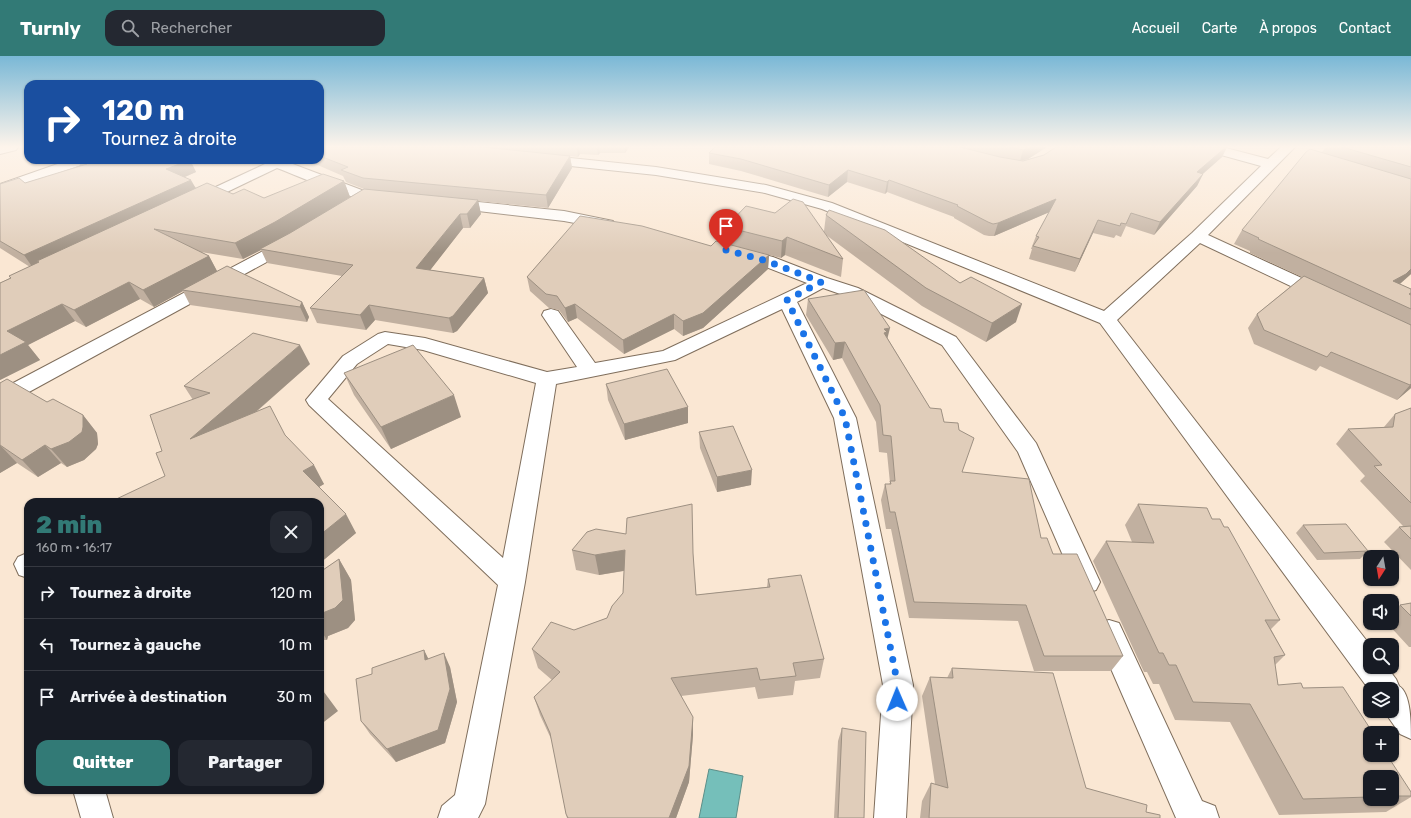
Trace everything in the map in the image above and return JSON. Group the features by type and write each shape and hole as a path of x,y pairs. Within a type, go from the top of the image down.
{"street":[{"path":"0,189 18,183"},
{"path":"178,210 232,183"},
{"path":"329,183 365,196 405,200"},
{"path":"727,183 766,189 827,206 1106,319 1381,682"},
{"path":"1106,319 1198,236 1251,183"},
{"path":"346,208 365,196"},
{"path":"429,202 564,216 627,227"},
{"path":"0,398 302,235"},
{"path":"1198,236 1340,302"},
{"path":"724,250 767,261 821,282 852,292 949,341 1028,449 1192,816 1203,818"},
{"path":"512,582 316,400 350,360 385,338 425,344 547,379 668,356 787,300 821,282"},
{"path":"787,300 845,418 898,686 890,818"},
{"path":"551,315 590,371"},
{"path":"454,818 469,804 512,582 547,379"},
{"path":"1399,707 1411,724"},
{"path":"90,794 96,818"}],"water":[{"path":"709,769 743,776 736,818 699,818"}],"building":[{"path":"5,183 185,183 24,255 0,241 0,184"},
{"path":"207,183 233,194 244,189 264,198 302,183 341,183 275,222 235,243 154,229 209,256 143,290 129,282 74,310 62,304 7,331 26,342 0,355 0,283 11,278 9,276 39,262 37,261"},
{"path":"412,183 554,183 546,195"},
{"path":"821,183 832,183 829,185"},
{"path":"896,183 1195,183 1160,222 1131,213 1126,224 1121,223 1120,226 1098,220 1080,259 1033,246 1039,237 1036,236 1056,199 993,224 957,206 958,205"},
{"path":"1281,183 1411,183 1411,269 1406,274 1393,281 1411,289 1411,293 1409,294 1411,295 1411,309 1258,239 1259,238 1242,230"},
{"path":"364,189 478,200 467,214 460,214 416,268 484,278 453,316 449,318 369,305 360,315 310,308 353,265 260,249"},
{"path":"793,199 803,202 843,259 787,237 782,241 726,227 746,206 775,213"},
{"path":"829,210 885,230 960,283 971,277 1022,304 992,323 926,288 826,215"},
{"path":"580,216 642,226 711,246 716,241 769,255 703,313 683,321 674,314 623,340 575,304 565,308 557,296 546,294 527,277"},
{"path":"227,266 302,302 300,307 182,290"},
{"path":"1304,276 1411,325 1410,385 1331,352 1327,357 1264,330 1257,314"},
{"path":"864,290 890,328 884,329 887,332 884,333 930,408 941,409 944,422 958,423 959,430 974,438 962,472 1029,479 1041,538 1047,538 1053,554 1077,554 1123,656 1044,656 1026,605 914,602 895,512 890,512 885,484 891,484 890,481 895,481 891,436 883,435 880,405 845,342 835,343 808,299"},
{"path":"253,333 300,345 190,439 270,406 285,435 314,465 303,471 346,514 324,532 324,498 118,498 165,476 156,453 162,451 150,415 210,393 184,386"},
{"path":"413,345 454,395 381,427 344,373"},
{"path":"667,369 688,407 624,424 606,384"},
{"path":"7,379 47,402 53,399 83,415 82,432 69,442 51,449 45,445 22,460 0,445 0,383"},
{"path":"1411,408 1411,503 1374,466 1382,465 1348,429 1393,427 1395,414"},
{"path":"733,426 752,470 717,477 699,432"},
{"path":"692,504 696,595 770,587 768,579 801,575 824,659 793,663 796,676 760,680 757,668 671,678 693,717 689,766 669,818 568,818 550,733 534,697 560,672 532,649 551,622 574,630 607,618 612,606 623,593 625,550 595,555 572,550 587,532 596,529 626,534 627,518"},
{"path":"1138,504 1207,508 1212,519 1220,519 1224,527 1228,527 1280,620 1265,620 1285,655 1274,657 1278,685 1301,683 1303,688 1343,687 1368,726 1363,726 1363,762 1392,762 1397,770 1363,770 1363,797 1303,799 1250,704 1193,702 1176,665 1169,665 1163,653 1159,653 1106,541 1154,543"},
{"path":"1346,524 1367,550 1324,553 1303,525"},
{"path":"1411,526 1411,539 1399,527"},
{"path":"339,559 343,600 335,608 324,612 324,569"},
{"path":"1411,603 1411,616 1400,605"},
{"path":"424,650 425,660 444,653 450,689 438,730 387,749 361,721 356,679 372,674 372,668"},
{"path":"952,668 1053,673 1086,788 1147,805 1146,812 1160,815 1160,818 929,818 931,783 948,788 930,677 953,678"},
{"path":"842,728 866,732 864,818 838,818"},
{"path":"1399,774 1411,792 1411,796 1399,796"}],"route":[{"path":"726,250 767,261 821,282 787,300 845,418 898,686 897,700"}]}
